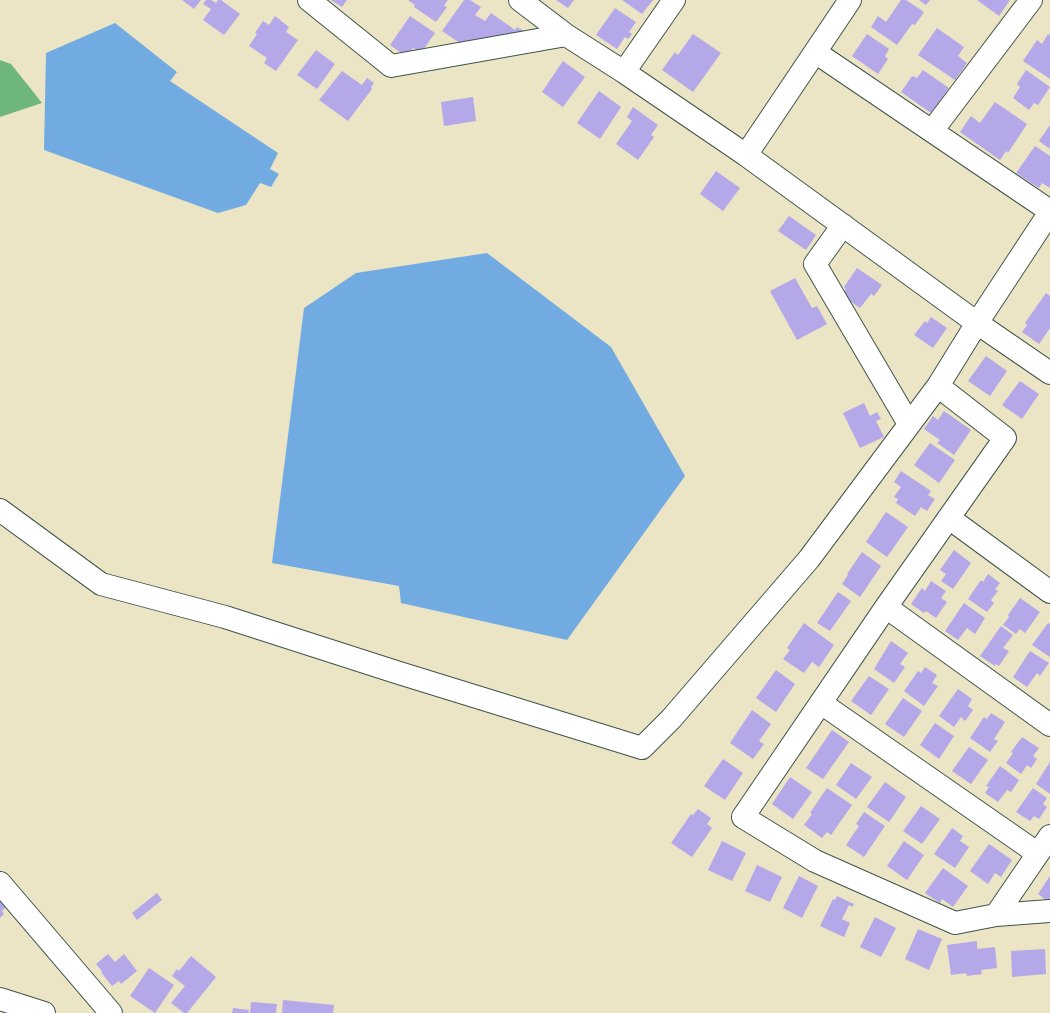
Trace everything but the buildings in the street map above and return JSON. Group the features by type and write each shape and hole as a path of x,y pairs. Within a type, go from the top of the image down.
{"street":[{"path":"309,0 391,66 566,35"},
{"path":"520,0 566,35 746,154 978,323 1050,373"},
{"path":"624,72 674,0"},
{"path":"746,154 850,0"},
{"path":"932,130 1031,0"},
{"path":"0,510 100,584 225,616 396,672 642,748 671,720 809,559 938,386 1050,212 932,130 815,52"},
{"path":"843,225 815,264 910,424"},
{"path":"938,386 1005,438 886,608 743,817 815,861 955,923 996,915 1050,910"},
{"path":"949,518 1050,592"},
{"path":"886,608 1050,725"},
{"path":"821,703 1037,853"},
{"path":"996,915 1050,836"},
{"path":"0,883 112,1013"},
{"path":"0,999 44,1013"}],"green space":[{"path":"0,60 11,64 42,103 0,117"}],"water":[{"path":"115,23 177,72 170,81 278,153 270,169 279,174 271,187 260,183 246,205 218,213 44,150 46,53"},
{"path":"487,253 611,347 685,476 567,640 401,603 399,586 272,563 304,308 356,273"}]}
